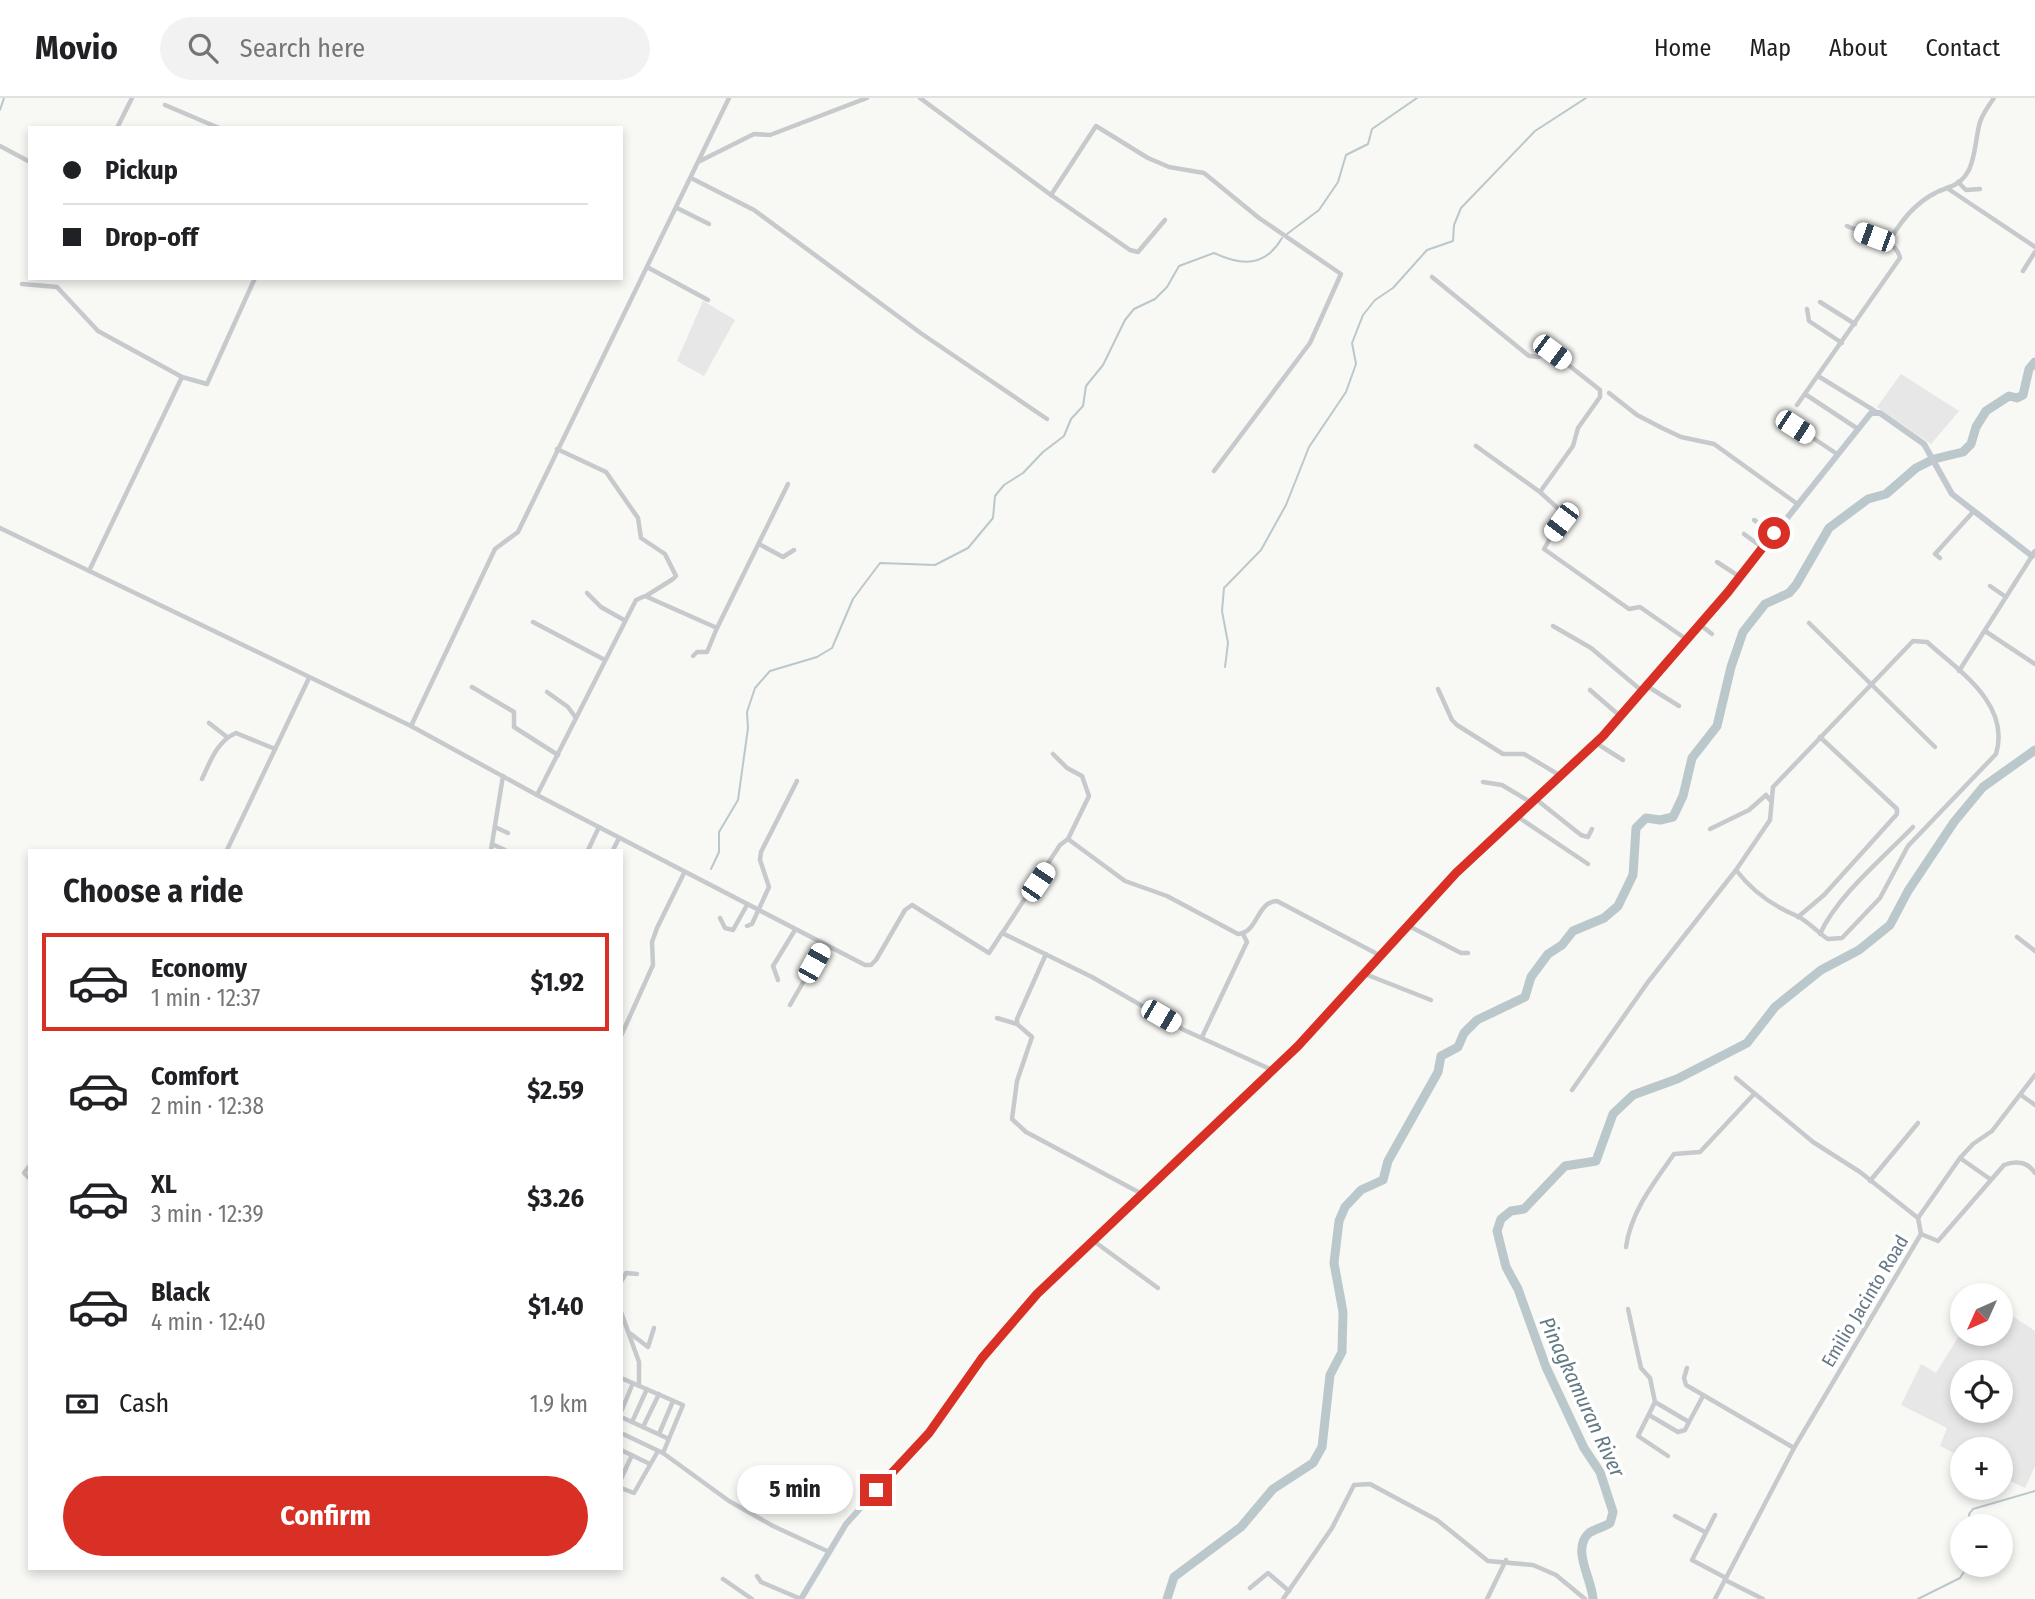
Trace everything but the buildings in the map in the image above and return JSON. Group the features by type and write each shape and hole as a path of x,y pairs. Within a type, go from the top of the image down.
{"street":[{"path":"118,126 132,98"},
{"path":"411,726 495,549 518,532 729,98"},
{"path":"699,162 754,134 770,135 867,98"},
{"path":"920,98 1130,250 1138,252 1165,219"},
{"path":"1888,242 1917,205 1930,194 1958,182 1976,153 1979,125 1994,98"},
{"path":"165,105 214,126"},
{"path":"1051,195 1096,126 1148,158 1169,167 1204,173 1341,277 1310,343 1214,471"},
{"path":"0,146 28,162"},
{"path":"691,178 754,210 922,334 1047,419"},
{"path":"1958,182 1966,190 1980,189"},
{"path":"1947,188 2035,249 2023,271"},
{"path":"677,208 709,224"},
{"path":"1797,405 1900,258 1901,254 1888,242 1847,226"},
{"path":"648,267 708,300"},
{"path":"1433,277 1529,356 1538,357 1552,352 1600,390 1600,397 1578,428 1573,446 1540,492"},
{"path":"22,284 57,288 98,331 182,377 207,384 254,280"},
{"path":"1820,302 1855,324"},
{"path":"1807,309 1810,321 1842,343"},
{"path":"1818,376 1875,411 1931,452 1952,494 1973,512 2034,554 1959,671"},
{"path":"89,571 182,377"},
{"path":"1609,393 1637,415 1662,428 1681,437 1714,444 1796,503"},
{"path":"1805,394 1858,429"},
{"path":"757,1576 764,1584 801,1599 827,1551 864,1502 929,1433 1010,1324 1037,1294 1095,1242 1316,1028 1456,873 1596,743 1740,577 1796,503 1875,411"},
{"path":"1792,424 1837,454"},
{"path":"1476,446 1540,492 1564,514 1544,549 1629,609 1640,607 1686,639"},
{"path":"537,795 636,600 676,576 671,560 641,538 638,517 606,472 557,449"},
{"path":"693,656 697,652 707,652 788,484"},
{"path":"1940,558 1935,554 1973,512"},
{"path":"1754,520 1774,533"},
{"path":"0,528 411,726 746,907 865,965 871,965 905,910 912,905 989,953 1060,845 1068,839 1090,799 1082,776 1067,768 1053,754"},
{"path":"1744,534 1763,548"},
{"path":"760,544 783,557 794,550"},
{"path":"1717,562 1740,577"},
{"path":"1990,586 2006,597"},
{"path":"587,593 601,607 624,620"},
{"path":"645,596 717,628"},
{"path":"533,622 606,660"},
{"path":"1809,623 1935,747"},
{"path":"1699,624 1712,634"},
{"path":"1553,626 1591,648 1644,689 1679,706"},
{"path":"1985,631 2035,664"},
{"path":"1736,870 1760,894 1835,941 1865,916 1880,898 1908,846 1997,754 2000,740 1996,715 1989,701 1959,671 1921,639 1913,641 1773,787 1770,801"},
{"path":"227,849 310,678"},
{"path":"472,687 514,712 514,727 558,755"},
{"path":"1438,689 1457,725 1503,754 1519,752 1562,776"},
{"path":"1590,690 1620,716"},
{"path":"547,692 568,707 576,718"},
{"path":"209,723 227,737"},
{"path":"202,779 227,737 236,733 275,750"},
{"path":"1798,917 1824,895 1897,814 1897,809 1820,737"},
{"path":"1596,743 1623,760"},
{"path":"491,849 503,776"},
{"path":"747,926 752,924 769,887 760,860 761,852 797,781"},
{"path":"1483,782 1502,785 1535,801 1581,835 1588,837 1592,829"},
{"path":"1572,1090 1656,972 1736,870 1770,820 1773,810 1770,801 1766,795 1749,810 1710,829"},
{"path":"1518,817 1588,864"},
{"path":"495,827 508,833"},
{"path":"1820,934 1826,921 1842,901 1913,827"},
{"path":"588,849 598,828"},
{"path":"614,849 619,838"},
{"path":"1068,839 1125,881 1150,888 1238,934 1243,934"},
{"path":"492,844 503,849"},
{"path":"623,1032 653,965 652,942 657,928 684,873"},
{"path":"1243,934 1265,905 1277,901 1382,957"},
{"path":"720,918 725,928 731,930 746,907"},
{"path":"1407,925 1461,953 1468,953"},
{"path":"778,980 773,965 795,930"},
{"path":"1002,933 1202,1037 1272,1070"},
{"path":"1202,1037 1247,942 1243,934"},
{"path":"2017,937 2035,951"},
{"path":"790,1004 824,946"},
{"path":"1017,1024 1045,954"},
{"path":"1365,974 1431,1000"},
{"path":"998,1018 1017,1024 1032,1037 1017,1081 1011,1111 1013,1122 1144,1195"},
{"path":"1918,1218 1960,1158 1973,1144 1987,1136 2035,1075"},
{"name":"Emilio Jacinto Road","path":"1715,1599 1794,1448 1921,1234 1918,1218 1813,1142 1736,1078"},
{"path":"1626,1247 1628,1232 1642,1199 1674,1154 1700,1152 1754,1094"},
{"path":"2021,1095 2035,1105"},
{"path":"1870,1181 1918,1123"},
{"path":"1960,1158 1990,1180"},
{"path":"1921,1234 1938,1241 1990,1180 2011,1162 2026,1164 2035,1173"},
{"path":"1095,1242 1158,1288"},
{"path":"624,1274 637,1274"},
{"path":"1628,1309 1641,1368 1650,1378 1655,1402 1639,1438 1668,1456"},
{"path":"623,1317 639,1362 639,1386"},
{"path":"630,1333 648,1347 654,1328"},
{"path":"1688,1368 1684,1383 1794,1448"},
{"path":"623,1379 683,1405 669,1439 650,1464 634,1493 623,1489"},
{"path":"623,1410 633,1383"},
{"path":"632,1422 647,1389"},
{"path":"643,1427 659,1394"},
{"path":"1649,1415 1678,1432 1685,1430 1703,1396"},
{"path":"659,1434 673,1401"},
{"path":"1655,1402 1689,1422"},
{"path":"623,1416 669,1439"},
{"path":"623,1434 661,1452 729,1501 827,1551"},
{"path":"623,1451 650,1464"},
{"path":"623,1475 632,1455"},
{"path":"1283,1599 1332,1528 1354,1485 1359,1483 1370,1484 1437,1520 1488,1561 1506,1560 1533,1565 1556,1575 1585,1599"},
{"path":"1714,1515 1692,1560 1763,1599"},
{"path":"1675,1516 1705,1532"},
{"path":"1487,1599 1506,1560"},
{"path":"1250,1588 1268,1573 1289,1591"},
{"path":"723,1579 751,1599"}],"shaded area":[{"path":"703,301 735,320 704,376 677,361"},
{"path":"1901,374 1959,411 1931,444 1877,407"},
{"path":"2013,1317 2035,1331 2035,1466 2025,1488 2013,1482 2013,1437 1950,1437 1950,1451 1940,1446 1947,1428 1901,1405 1921,1364 1936,1373 1953,1346 2013,1346"}],"waterway":[{"path":"0,110 4,98"},
{"path":"1287,234 1319,210 1338,182 1346,155 1368,144 1372,129 1417,98"},
{"path":"1225,667 1228,643 1222,611 1224,588 1261,550 1286,505 1309,447 1346,392 1356,364 1352,343 1363,315 1375,300 1393,288 1427,250 1453,241 1454,225 1461,208 1535,131 1586,98"},
{"path":"711,869 719,852 719,832 738,800 748,728 747,712 755,688 770,671 817,657 832,648 853,599 880,563 935,565 968,548 993,518 995,496 1004,485 1023,473 1043,452 1064,436 1071,419 1083,406 1086,386 1103,365 1125,320 1134,309 1155,299 1167,287 1179,266 1214,253 1243,262 1260,259 1275,248 1282,238"},
{"path":"1167,1599 1174,1577 1241,1527 1273,1489 1313,1463 1322,1447 1330,1375 1342,1352 1343,1312 1334,1263 1339,1221 1345,1207 1361,1190 1383,1180 1388,1161 1438,1072 1441,1056 1458,1047 1464,1033 1477,1020 1525,997 1531,977 1548,954 1562,945 1573,931 1604,918 1618,906 1633,875 1636,828 1646,818 1660,820 1673,817 1683,796 1692,758 1717,726 1731,667 1743,632 1765,604 1789,593 1796,585 1829,528 1868,499 1886,494 1916,468 1934,459 1963,452 1971,444 1976,427 1986,411 2009,396 2017,398 2023,395 2029,369 2035,362"},
{"name":"Pinagkamuran River","path":"1593,1599 1582,1547 1589,1533 1610,1523 1613,1512 1600,1472 1584,1448 1546,1367 1518,1289 1506,1267 1497,1231 1501,1219 1511,1211 1524,1209 1565,1166 1596,1161 1613,1114 1633,1095 1677,1079 1747,1043 1775,1007 1821,970 1859,950 1890,925 1908,891 1954,822 1983,787 2035,750"},
{"path":"1969,1514 1973,1509 2035,1491"},
{"path":"1918,1599 1961,1577"}],"route":[{"path":"876,1490 929,1433 982,1358 1037,1294 1072,1264 1298,1046 1456,873 1603,736 1728,592 1774,533"}]}
